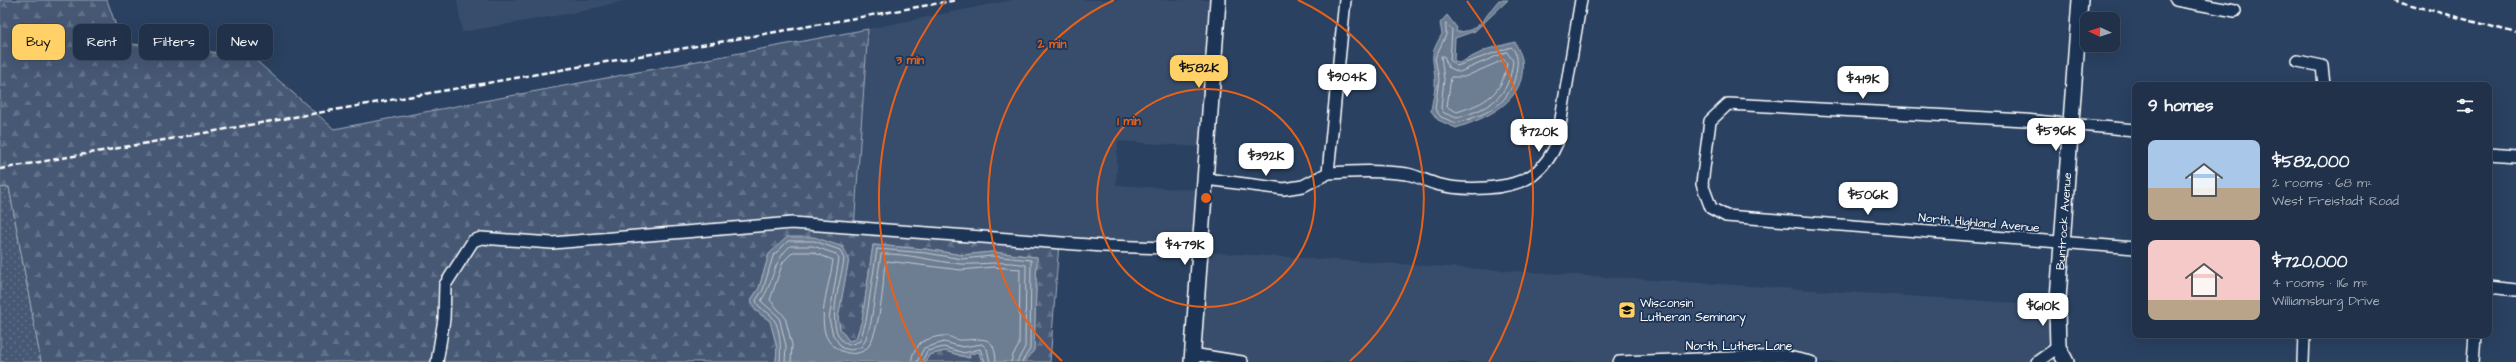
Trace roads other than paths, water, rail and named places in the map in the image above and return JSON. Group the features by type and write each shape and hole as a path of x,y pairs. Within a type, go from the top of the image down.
{"street":[{"path":"1218,0 1192,358 1242,362"},
{"path":"1328,173 1345,0"},
{"path":"1206,179 1284,190 1303,186 1328,173 1375,171 1409,174 1436,184 1458,188 1512,184 1533,174 1551,157 1558,143 1581,0"},
{"name":"Buntrock Avenue","path":"2058,347 2056,325 2061,243 2072,125 2080,0"},
{"path":"2176,0 2235,11"},
{"path":"2298,61 2322,66 2324,82"},
{"name":"North Highland Avenue","path":"2132,130 1728,104 1710,121 1702,184 1711,208 1726,216 2132,248"},
{"path":"2492,154 2516,156"},
{"path":"437,362 444,319 445,285 473,241 481,238 552,243 792,223 1103,246 1200,249"},
{"path":"2492,287 2516,290"},
{"path":"2303,362 2304,338"},
{"path":"2473,362 2475,338"},
{"path":"2037,362 2058,347 2066,362"},
{"name":"North Luther Lane","path":"1619,362 1784,356 1811,362"}],"water":[{"path":"1499,0 1508,0 1475,31 1455,38 1454,60 1459,63 1488,49 1515,42 1522,59 1522,74 1519,86 1512,97 1503,106 1480,119 1456,128 1438,120 1431,111 1435,83 1433,56 1435,47 1442,34 1440,23 1447,15 1457,28 1456,32 1472,29 1482,22"},
{"path":"787,237 814,237 843,247 849,259 838,318 840,329 849,341 856,339 862,320 873,245 926,249 962,255 992,252 1037,257 1034,350 1025,362 982,362 979,352 969,354 970,358 945,351 929,355 925,362 776,362 777,347 770,321 755,310 751,300 759,288 769,254"}],"railway":[{"path":"0,169 957,0"},
{"path":"2393,0 2516,33"}],"place":[{"name":"Wisconsin Lutheran Seminary","path":"1627,310"}]}
